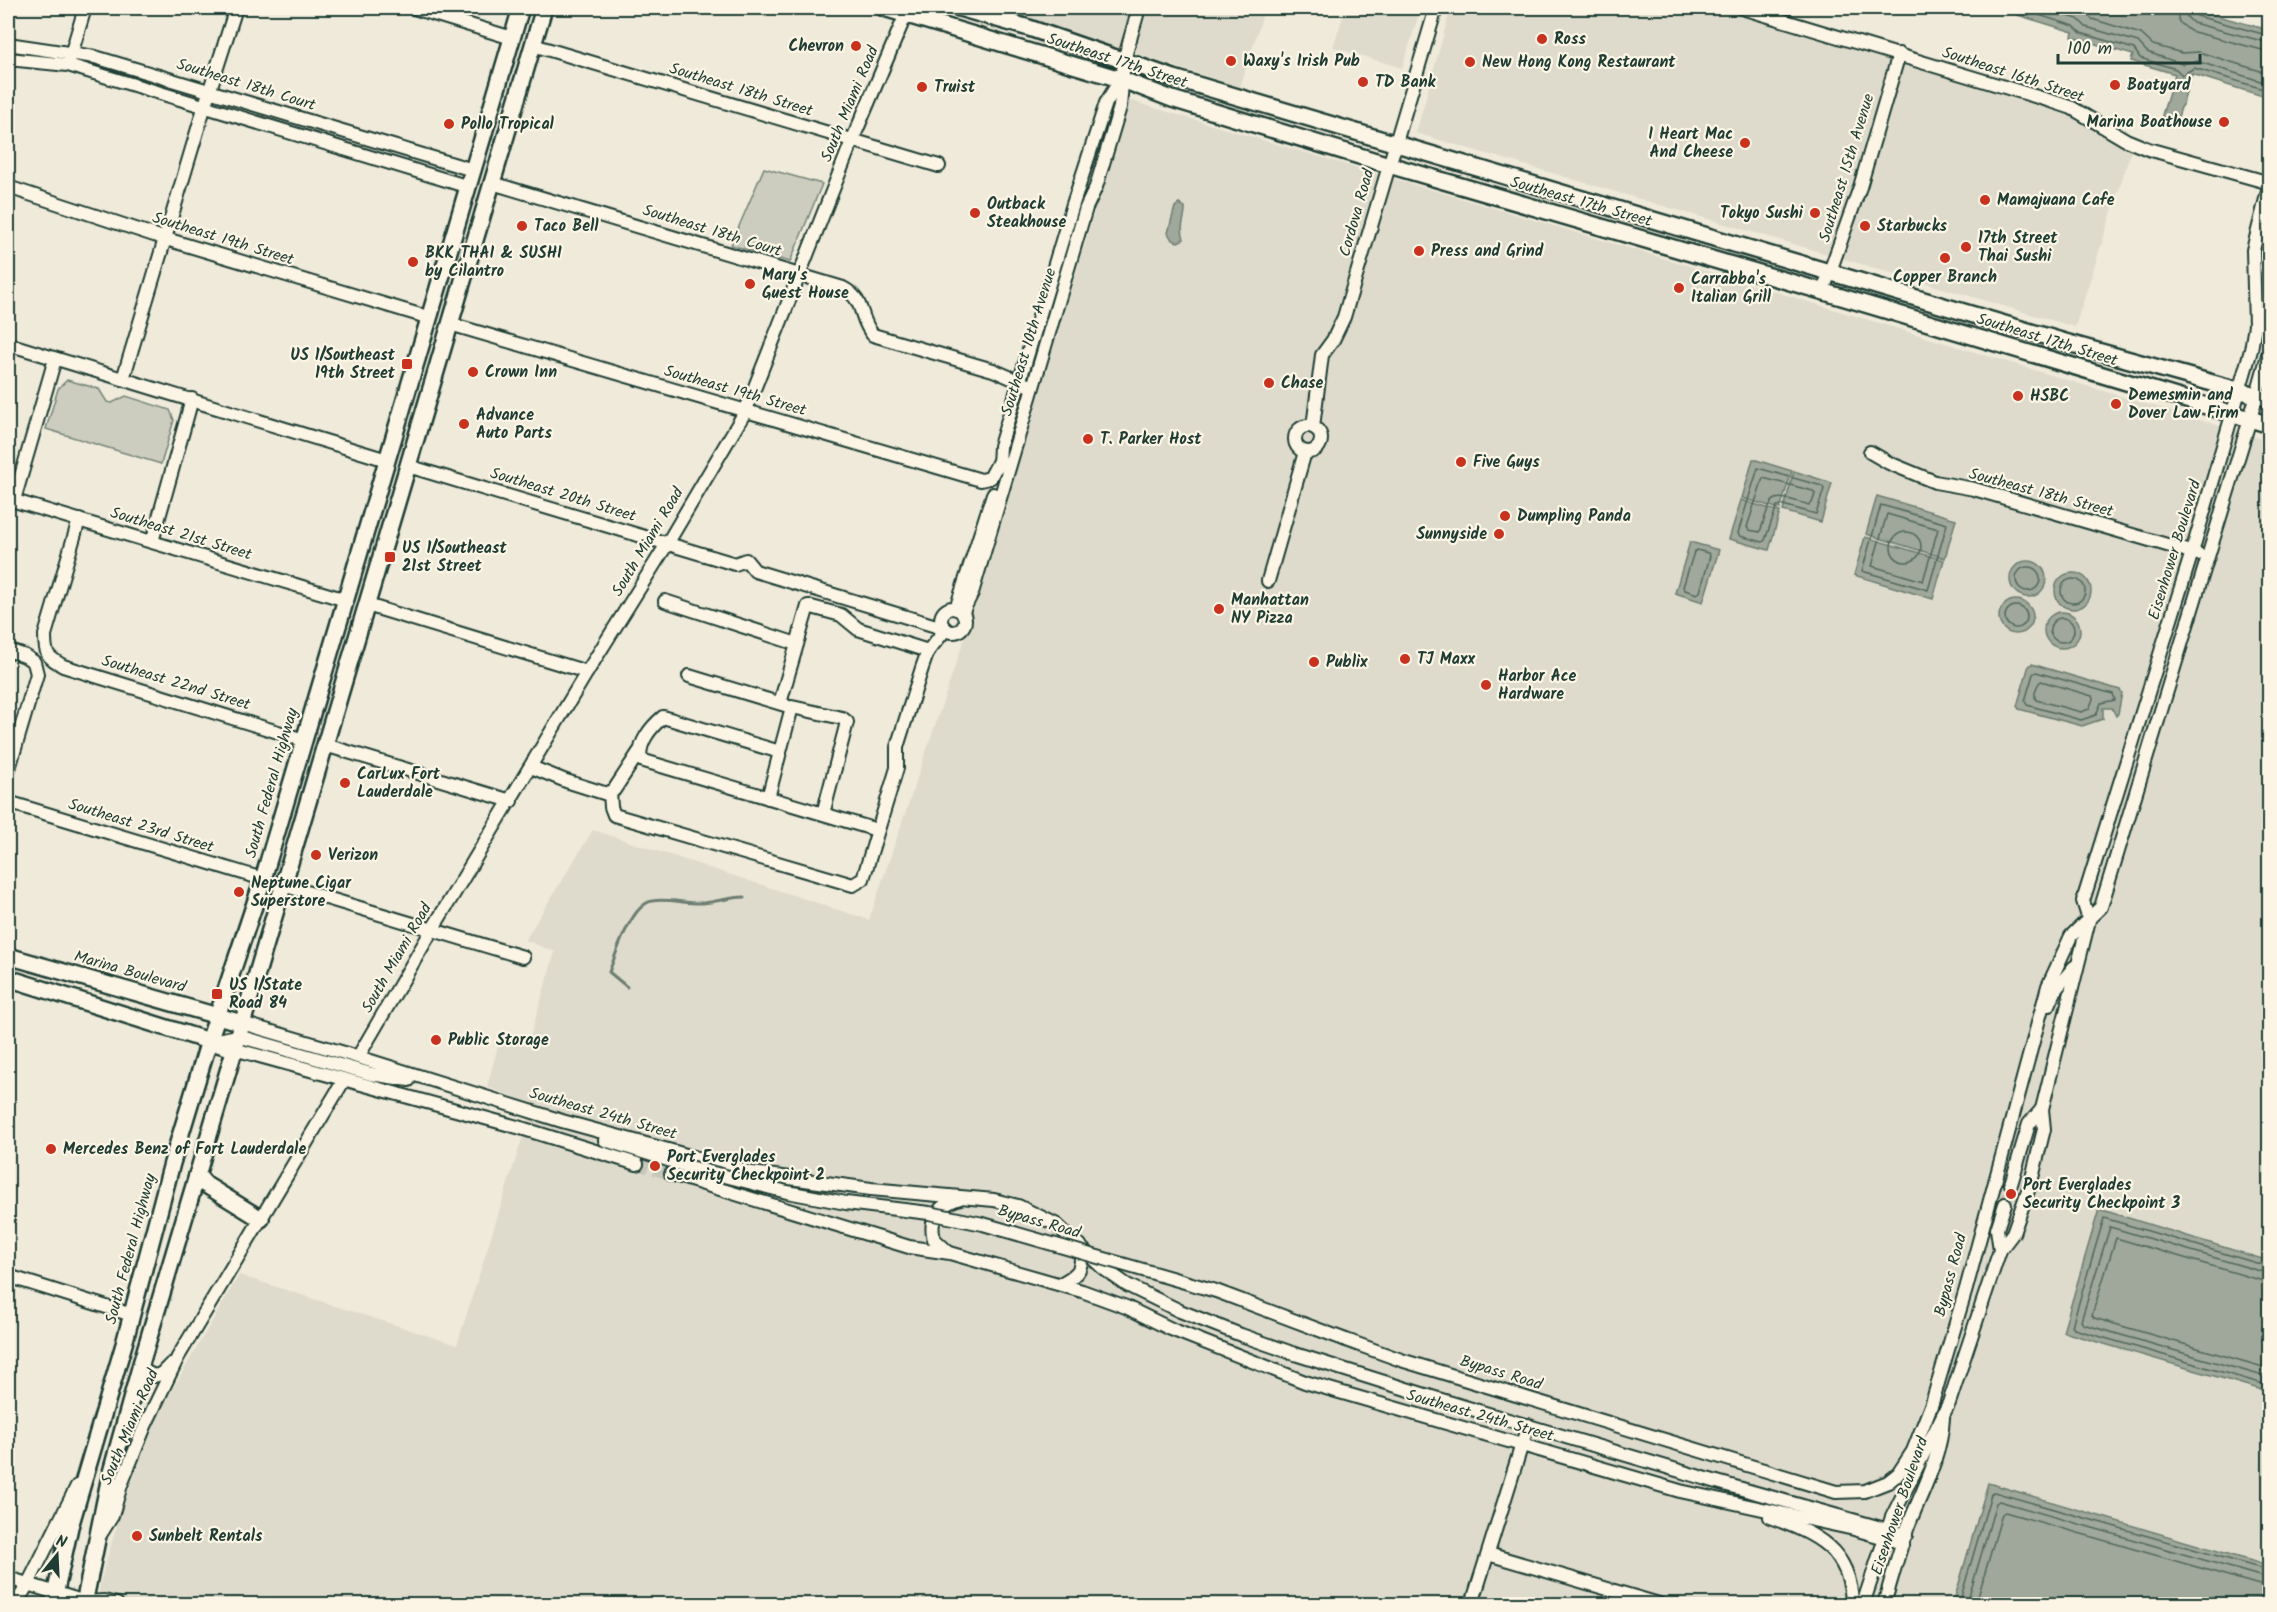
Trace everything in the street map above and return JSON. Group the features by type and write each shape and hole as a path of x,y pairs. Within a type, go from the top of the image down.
{"main road":[{"name":"South Federal Highway","path":"55,1599 70,1527 132,1315 165,1188 209,1041 263,879 521,8"},
{"path":"83,1604 110,1476 141,1364 544,8"},
{"name":"Southeast 17th Street","path":"884,8 913,11 1120,79 1172,99 2270,425"},
{"name":"Southeast 17th Street","path":"959,8 1029,28 1174,78 2091,349 2263,397"},
{"path":"480,147 485,172 492,183"},
{"path":"473,170 485,208"},
{"path":"1542,210 1582,198"},
{"path":"1570,218 1582,207 1611,207"},
{"path":"2030,353 2071,356 2080,355 2091,349"},
{"path":"396,429 399,450 408,466"},
{"path":"387,460 394,469 400,491"},
{"path":"311,716 319,737 325,745"},
{"path":"304,740 315,756 318,768"},
{"name":"Marina Boulevard","path":"8,956 218,1016 238,1036"},
{"path":"8,978 209,1041 238,1036"},
{"path":"197,1175 206,1185 261,1219"},
{"path":"132,1315 139,1335 141,1364"}],"street":[{"path":"68,65 85,8"},
{"path":"123,379 236,8"},
{"path":"414,8 512,38"},
{"name":"Southeast 10th Avenue","path":"959,611 972,593 1032,387 1120,107 1120,79 1139,8"},
{"name":"Cordova Road","path":"1313,427 1322,355 1333,340 1344,317 1436,8"},
{"name":"Southeast 16th Street","path":"1742,8 2072,108 2126,140 2148,149 2270,183"},
{"name":"South Miami Road","path":"358,1057 432,930 745,412 852,141 913,11"},
{"name":"Southeast 18th Court","path":"8,44 95,57 473,170"},
{"name":"Southeast 18th Street","path":"533,45 939,166"},
{"name":"Southeast 15th Avenue","path":"1823,291 1860,187 1899,54"},
{"name":"Southeast 18th Court","path":"8,59 68,65 469,187"},
{"name":"Southeast 10th Avenue","path":"959,611 996,482 1000,446 1039,314 1106,103 1120,79"},
{"name":"Southeast 18th Court","path":"492,183 843,288 854,294 861,306 865,326 873,335 993,370 1032,387"},
{"name":"Eisenhower Boulevard","path":"2089,920 2083,901 2192,552 2251,350 2255,325 2253,250 2270,183"},
{"name":"Southeast 19th Street","path":"8,187 166,239 430,318"},
{"path":"2270,239 2266,267 2270,289"},
{"path":"1039,314 1053,319"},
{"name":"Southeast 19th Street","path":"450,324 981,480 990,478 1000,459"},
{"path":"8,344 387,460"},
{"path":"2251,350 2269,353"},
{"name":"Eisenhower Boulevard","path":"1884,1605 1904,1539 1931,1474 1942,1439 1943,1418 2000,1250 2013,1233 2031,1182 2044,1129 2042,1109 2089,920 2101,908 2250,419 2263,397 2269,353"},
{"path":"11,500 55,359"},
{"path":"152,542 192,399"},
{"path":"1302,427 1313,427 1321,434 1322,444 1315,451 1305,452 1296,446 1295,435 1302,427"},
{"path":"1268,581 1305,452"},
{"name":"Southeast 18th Street","path":"1870,452 1889,464 1935,482 1974,489 2208,557"},
{"name":"Southeast 20th Street","path":"408,466 735,564 746,560 755,570 945,628"},
{"name":"Southeast 21st Street","path":"11,500 346,600"},
{"name":"Southeast 22nd Street","path":"79,520 45,635 45,649 48,657 63,666 304,740"},
{"path":"665,601 797,644"},
{"path":"367,605 587,672"},
{"path":"768,798 780,752 797,644 808,606 841,615 858,629 928,651"},
{"name":"Southeast 10th Avenue","path":"949,609 959,611 965,620 962,628 955,632 945,628 942,621 943,614 949,609"},
{"name":"Southeast 10th Avenue","path":"610,792 614,815 853,885 862,879 897,768 897,747 928,651 945,628"},
{"path":"8,650 34,662 37,674 8,772"},
{"path":"690,676 786,705 842,718 847,722 823,814"},
{"path":"531,767 607,794 639,752 644,739 663,717 780,752"},
{"path":"325,745 511,801"},
{"path":"639,752 641,760 877,830"},
{"name":"Southeast 23rd Street","path":"9,800 263,879"},
{"path":"283,885 523,957"},
{"name":"Bypass Road","path":"562,1121 592,1135 648,1155 787,1192 846,1203 975,1221 1216,1291 1401,1360 1836,1492 1865,1491 1888,1482 1898,1474 1910,1457 1932,1403 1966,1289 2048,986 2071,936 2089,920"},
{"name":"Bypass Road","path":"2034,1036 2056,989 2077,963"},
{"path":"238,1036 344,1080 477,1115 637,1164"},
{"path":"238,1036 371,1074 449,1086"},
{"name":"Southeast 24th Street","path":"238,1036 358,1057 562,1121 753,1173 871,1189 1006,1202 1057,1224 1098,1264 1127,1285 1180,1311 1241,1335 1438,1399 1631,1455 1904,1539"},
{"name":"South Miami Road","path":"97,1542 112,1516 121,1485 145,1426 178,1357 344,1080"},
{"path":"475,1094 471,1108 477,1115"},
{"name":"Eisenhower Boulevard","path":"2011,1184 2029,1124 2042,1109"},
{"name":"Bypass Road","path":"521,1128 648,1155"},
{"name":"Southeast 24th Street","path":"671,1174 909,1247 950,1253 1060,1284 1126,1307 1171,1329 1305,1382 1680,1491 1854,1529 1886,1533"},
{"path":"950,1253 943,1250 934,1239 932,1224 938,1210 949,1201 964,1197"},
{"name":"Eisenhower Boulevard","path":"2000,1250 1997,1229 2005,1204"},
{"path":"1060,1284 1074,1277 1080,1270 1082,1262 1080,1245"},
{"path":"8,1276 132,1315"},
{"path":"1210,1344 1222,1343 1240,1348 1244,1345 1245,1340 1241,1335"},
{"path":"1261,1365 1277,1355 1295,1354"},
{"name":"South Miami Road","path":"141,1364 146,1372 154,1376 161,1374 178,1357"},
{"path":"1432,1419 1438,1399"},
{"name":"Eisenhower Boulevard","path":"1863,1605 1886,1533 1933,1431 1943,1418"},
{"path":"1472,1605 1528,1425"},
{"path":"1625,1476 1631,1455"},
{"path":"14,1605 28,1584 89,1461"},
{"path":"1728,1502 1793,1526 1824,1542 1837,1554 1845,1567 1851,1583 1852,1605"},
{"path":"1488,1554 1659,1605"},
{"path":"8,1578 28,1584 55,1599 83,1604 104,1601 117,1605"},
{"path":"8,1587 14,1605"}],"shaded area":[{"path":"987,8 1265,8 1240,87"},
{"path":"1346,8 1421,8 1402,68 1333,47"},
{"path":"1451,8 1718,8 2065,111 2132,148 2075,327 1416,133"},
{"path":"1128,100 1720,275 2269,441 2269,1261 2099,1209 2064,1333 2269,1392 2269,1566 1988,1484 1953,1604 97,1604 101,1579 122,1508 153,1423 239,1275 457,1345 533,1104 487,1087 501,1035 529,1041 555,952 525,940 593,830 869,920 970,622"},
{"path":"764,168 822,184 790,262 731,245"},
{"path":"67,380 99,389 107,402 112,403 126,396 170,410 174,420 161,464 46,429 58,389"}],"water":[{"path":"1995,8 2189,8 2269,30 2269,98 2192,74 2177,120 2167,124 2162,115 2175,74 2131,61 2133,55 2072,37 2073,32"},
{"path":"1179,204 1185,207 1185,211 1182,229 1184,239 1178,242 1172,240 1168,233 1175,207"},
{"path":"1753,459 1792,471 1780,509 1742,498"},
{"path":"1794,471 1832,483 1821,522 1783,511"},
{"path":"1877,496 1956,519 1945,558 1866,534"},
{"path":"1741,500 1780,512 1769,550 1729,539"},
{"path":"1865,537 1944,560 1933,599 1854,575"},
{"path":"1690,542 1719,550 1703,602 1675,593"},
{"path":"2028,561 2040,567 2046,579 2040,591 2028,597 2016,591 2010,579 2016,567"},
{"path":"2073,573 2086,578 2091,591 2086,604 2073,609 2060,604 2055,591 2060,578"},
{"path":"2016,600 2028,605 2033,617 2028,629 2016,634 2004,629 1999,617 2004,605"},
{"path":"2062,612 2075,617 2080,630 2075,643 2062,648 2049,643 2044,630 2049,617"},
{"path":"2029,665 2120,690 2122,693 2118,714 2116,716 2112,708 2103,708 2103,719 2082,726 2019,709 2017,706"},
{"path":"2099,1209 2269,1261 2269,1392 2063,1332"},
{"path":"1988,1483 2269,1566 2269,1604 1953,1604"}],"waterway":[{"path":"627,987 609,972 625,931 644,904 658,900 703,903 745,897"}],"tunnel":[{"path":"637,1164 671,1174"},
{"path":"2005,1204 2011,1184"}],"place":[{"name":"Ross","path":"1542,39"},
{"name":"Chevron","path":"856,46"},
{"name":"Waxy's Irish Pub","path":"1231,61"},
{"name":"New Hong Kong Restaurant","path":"1470,62"},
{"name":"TD Bank","path":"1363,82"},
{"name":"Boatyard","path":"2115,85"},
{"name":"Truist","path":"922,87"},
{"name":"Marina Boathouse","path":"2224,122"},
{"name":"Pollo Tropical","path":"449,124"},
{"name":"I Heart Mac And Cheese","path":"1745,143"},
{"name":"Mamajuana Cafe","path":"1985,200"},
{"name":"Outback Steakhouse","path":"975,213"},
{"name":"Tokyo Sushi","path":"1815,213"},
{"name":"Taco Bell","path":"522,226"},
{"name":"Starbucks","path":"1865,226"},
{"name":"17th Street Thai Sushi","path":"1966,247"},
{"name":"Press and Grind","path":"1419,251"},
{"name":"Copper Branch","path":"1945,258"},
{"name":"BKK THAI & SUSHI by Cilantro","path":"413,262"},
{"name":"Mary's Guest House","path":"750,284"},
{"name":"Carrabba's Italian Grill","path":"1679,288"},
{"name":"US 1/Southeast 19th Street","path":"407,364"},
{"name":"Crown Inn","path":"473,372"},
{"name":"Chase","path":"1269,383"},
{"name":"HSBC","path":"2018,396"},
{"name":"Demesmin and Dover Law Firm","path":"2116,404"},
{"name":"Advance Auto Parts","path":"464,424"},
{"name":"T. Parker Host","path":"1088,439"},
{"name":"Five Guys","path":"1461,462"},
{"name":"Dumpling Panda","path":"1505,516"},
{"name":"Sunnyside","path":"1499,534"},
{"name":"US 1/Southeast 21st Street","path":"390,557"},
{"name":"Manhattan NY Pizza","path":"1219,609"},
{"name":"TJ Maxx","path":"1405,659"},
{"name":"Publix","path":"1314,662"},
{"name":"Harbor Ace Hardware","path":"1486,685"},
{"name":"CarLux Fort Lauderdale","path":"345,783"},
{"name":"Verizon","path":"316,855"},
{"name":"Neptune Cigar Superstore","path":"239,892"},
{"name":"US 1/State Road 84","path":"217,994"},
{"name":"Public Storage","path":"436,1040"},
{"name":"Mercedes Benz of Fort Lauderdale","path":"51,1149"},
{"name":"Port Everglades Security Checkpoint 2","path":"655,1166"},
{"name":"Port Everglades Security Checkpoint 3","path":"2011,1194"},
{"name":"Sunbelt Rentals","path":"137,1536"}]}
